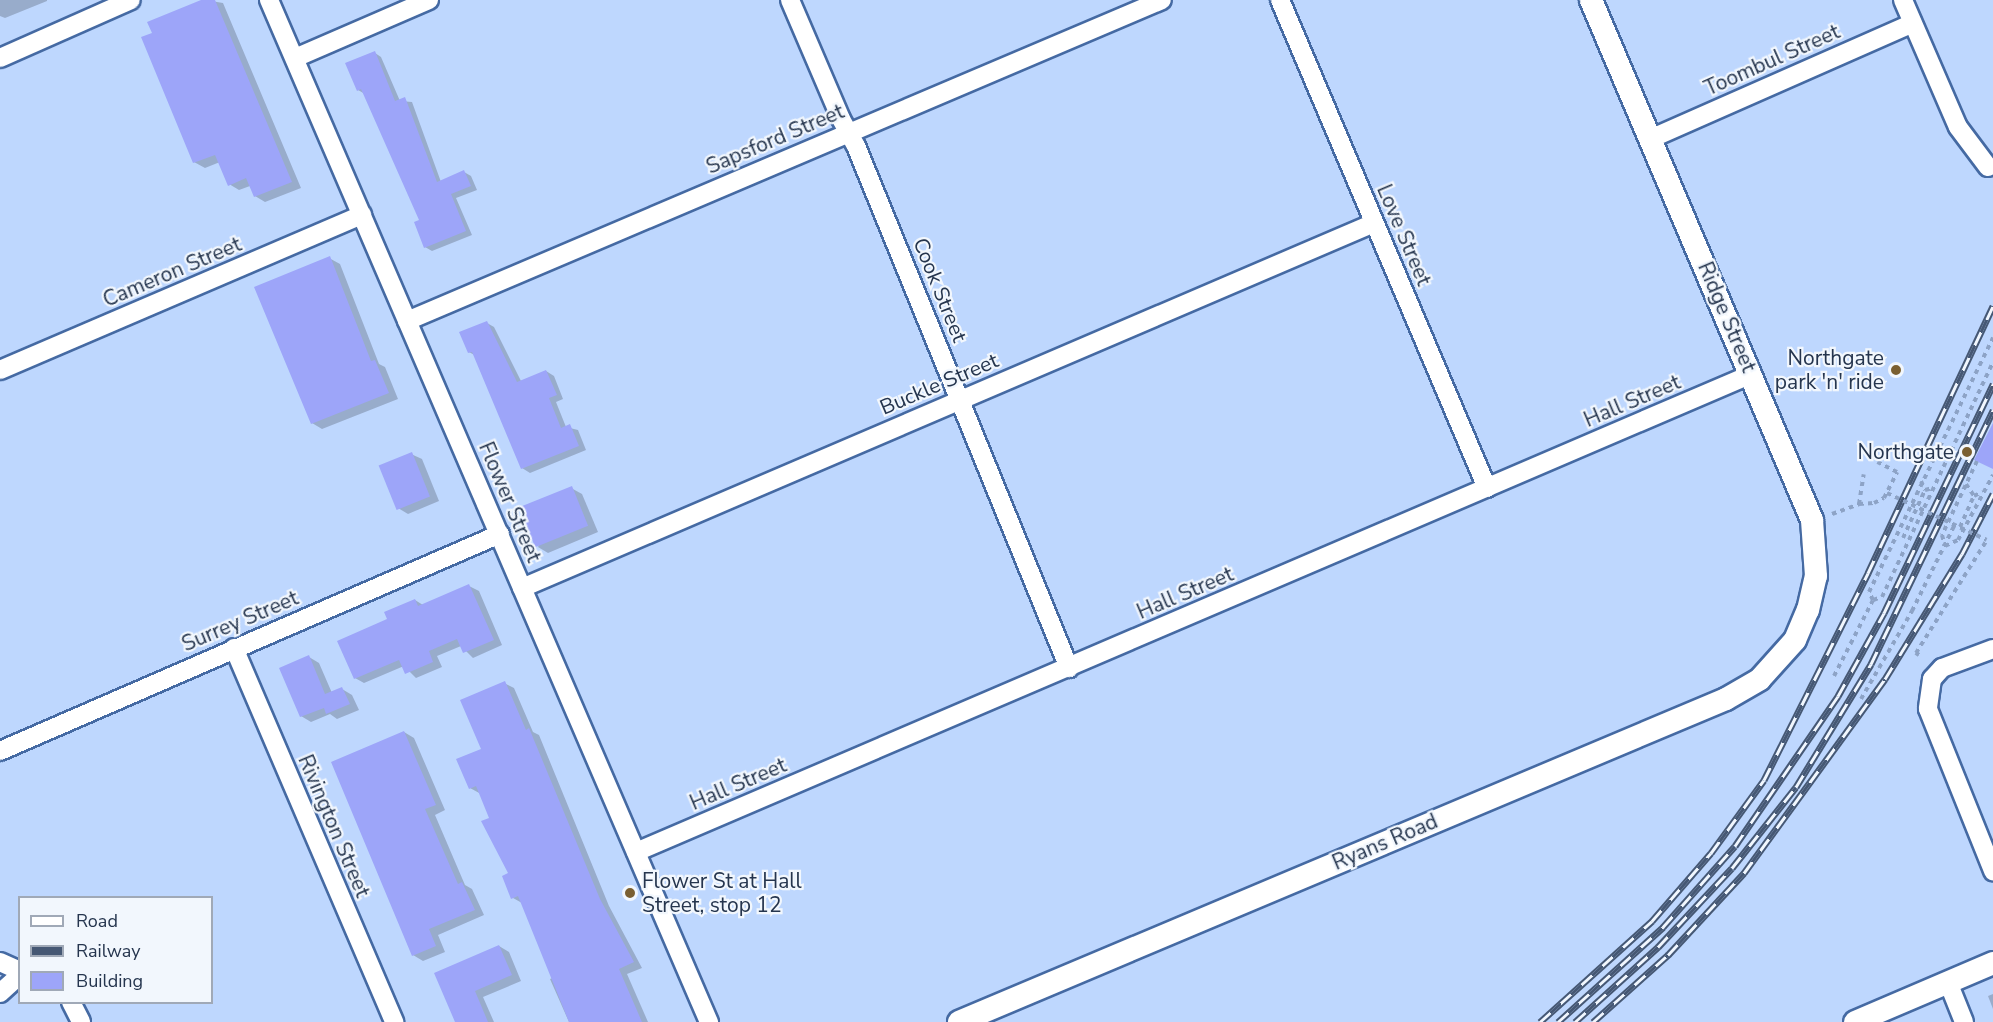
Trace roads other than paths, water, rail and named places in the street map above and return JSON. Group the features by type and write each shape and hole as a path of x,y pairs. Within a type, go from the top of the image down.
{"street":[{"path":"0,58 131,0"},
{"name":"Flower Street","path":"269,0 709,1022"},
{"path":"295,58 429,0"},
{"name":"Cook Street","path":"790,0 849,132 1069,668"},
{"name":"Sapsford Street","path":"407,321 1162,0"},
{"name":"Love Street","path":"1280,0 1487,488"},
{"name":"Ridge Street","path":"1591,0 1752,374 1815,535 1814,591 1795,640"},
{"path":"1903,0 1958,127 1988,167"},
{"name":"Toombul Street","path":"1650,139 1913,23"},
{"name":"Cameron Street","path":"0,370 362,215"},
{"name":"Buckle Street","path":"522,588 1374,223"},
{"name":"Hall Street","path":"636,852 1752,374"},
{"name":"Surrey Street","path":"0,751 500,534"},
{"name":"Ryans Road","path":"959,1022 1726,699 1760,679 1795,640"},
{"name":"Rivington Street","path":"234,648 394,1022"},
{"path":"1993,649 1941,669 1932,679 1928,710 1993,871"},
{"path":"0,962 18,972"},
{"path":"1855,1022 1993,963"},
{"path":"0,993 18,975"},
{"path":"1948,982 1964,1022"},
{"path":"72,1004 81,1022"}],"railway":[{"path":"1540,1022 1652,921 1711,853 1764,780 1868,573 1993,306"},
{"path":"1558,1022 1663,927 1735,846 1838,696 1884,613 1993,384"},
{"path":"1575,1022 1658,947 1732,868 1796,787 1871,664 1993,410"},
{"path":"1593,1022 1668,955 1744,873 1885,679 1962,554 1993,494"}],"place":[{"name":"Northgate park 'n' ride","path":"1896,370"},
{"name":"Northgate","path":"1967,452"},
{"name":"Flower St at Hall Street, stop 12","path":"630,893"}]}
